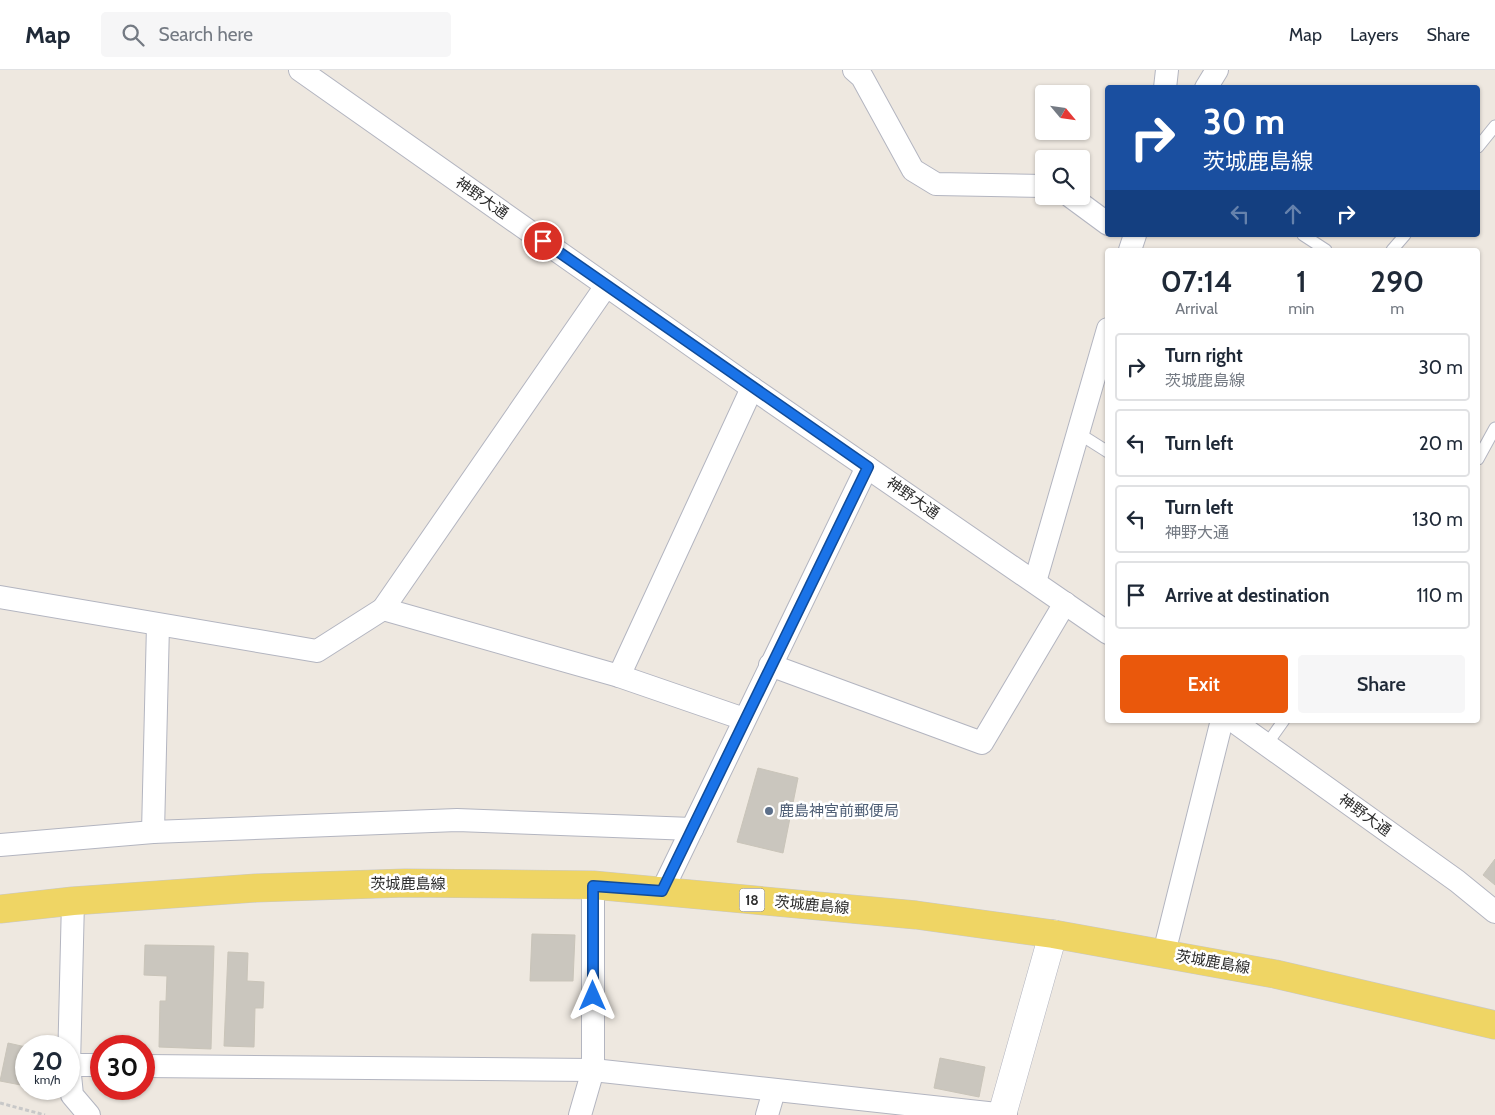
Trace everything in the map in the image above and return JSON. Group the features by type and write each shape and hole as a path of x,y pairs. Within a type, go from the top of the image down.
{"main road":[{"name":"茨城鹿島線","path":"0,909 74,901 256,888 405,883 593,886 662,891 916,915 1053,934 1275,974 1495,1025"}],"street":[{"name":"神野大通","path":"300,70 752,388 1105,631"},
{"path":"854,70 862,77 913,170 936,184 1035,186"},
{"path":"1165,85 1167,70"},
{"path":"1208,85 1217,70"},
{"path":"1082,205 1105,222"},
{"path":"0,597 317,651 383,609 606,286"},
{"path":"1035,582 1105,340"},
{"path":"619,676 752,388"},
{"path":"662,891 770,665 868,467"},
{"path":"770,665 982,743 1065,603"},
{"path":"383,609 619,676 744,719"},
{"path":"153,832 158,625"},
{"path":"1164,953 1221,723"},
{"name":"神野大通","path":"1236,723 1457,881 1495,912"},
{"path":"0,845 153,832 457,820 692,828"},
{"path":"580,1115 593,1070 593,886"},
{"path":"70,1035 74,901"},
{"path":"155,1066 593,1070 1003,1115 1053,934"},
{"path":"767,1115 774,1091"},
{"path":"76,1100 84,1112 89,1115"}],"lane":[{"path":"1480,145 1495,126"},
{"path":"1306,237 1323,248"},
{"path":"1394,248 1403,237"},
{"path":"1480,454 1495,428"},
{"path":"1078,434 1105,450"},
{"path":"1266,744 1282,723"}],"path":[{"path":"0,1103 45,1115"}],"building":[{"path":"758,768 798,778 783,853 737,842"},
{"path":"1495,859 1495,885 1483,875"},
{"path":"532,934 575,935 573,981 530,981"},
{"path":"145,945 214,946 211,1049 159,1047 160,1001 166,1001 167,976 144,975"},
{"path":"228,952 248,953 247,981 264,982 263,1008 255,1008 254,1047 224,1046"},
{"path":"8,1043 15,1045 15,1084 0,1081"},
{"path":"940,1058 985,1067 979,1097 934,1088"}],"place":[{"name":"鹿島神宮前郵便局","path":"769,811"}],"route":[{"path":"543,241 868,467 770,665 662,891 593,886 593,996"}]}
